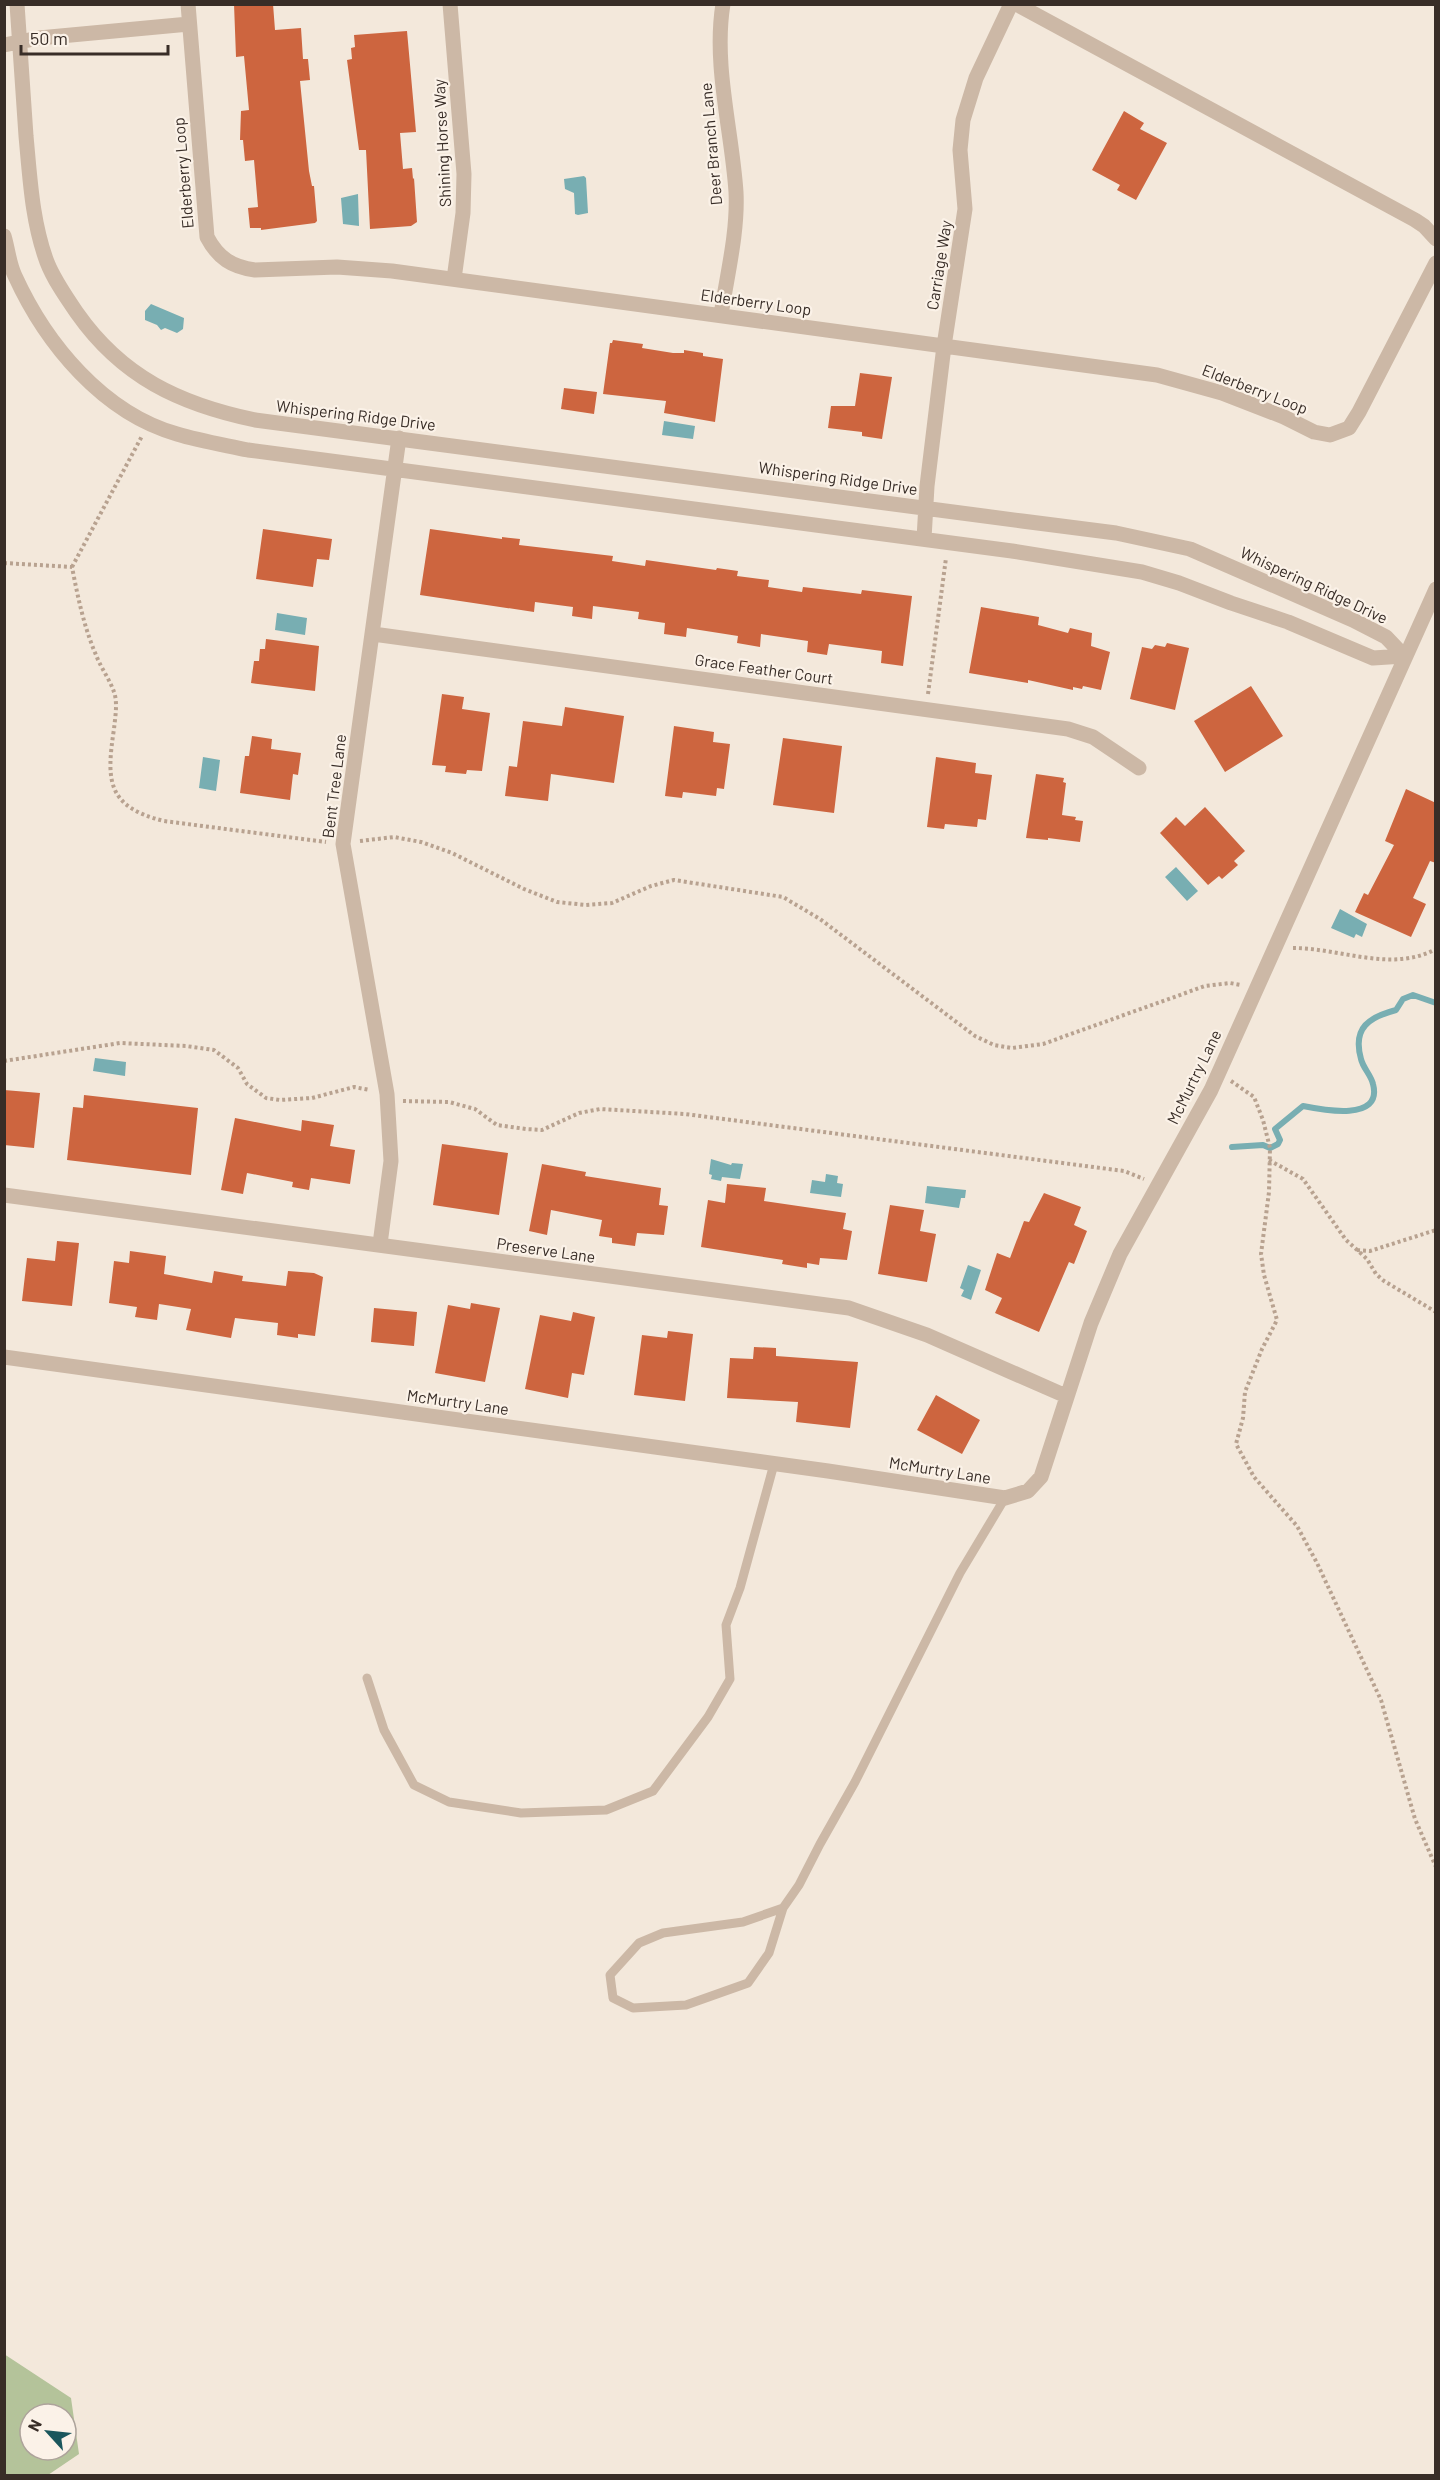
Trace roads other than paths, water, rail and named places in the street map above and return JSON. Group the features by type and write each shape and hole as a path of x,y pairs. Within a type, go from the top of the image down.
{"street":[{"name":"Whispering Ridge Drive","path":"17,4 12,44 31,194 47,261 63,293 103,346 135,373 161,390 217,412 255,420 1116,533 1190,549 1353,620 1386,637 1404,656"},
{"name":"Elderberry Loop","path":"188,4 207,237 221,258 242,269 337,267 392,271 1157,375 1222,393 1284,417 1314,432 1329,435 1349,428 1359,412 1436,263"},
{"name":"Shining Horse Way","path":"450,4 464,174 464,213 454,279"},
{"name":"Deer Branch Lane","path":"721,315 736,194 720,57 723,4"},
{"name":"Carriage Way","path":"924,539 927,486 944,346 965,209 960,150 963,120 976,78 1011,4"},
{"path":"1016,4 1424,225 1436,239"},
{"path":"12,44 39,38 189,24"},
{"path":"4,236 14,274 33,312 77,371 105,394 150,423 176,434 248,450 924,539 1142,572 1288,622 1373,658 1404,656"},
{"name":"Bent Tree Lane","path":"380,1244 391,1161 387,1094 344,844 399,438"},
{"name":"McMurtry Lane","path":"4,1356 1005,1498 1028,1491 1041,1477 1091,1323 1120,1254 1218,1073 1436,589"},
{"name":"Grace Feather Court","path":"373,634 1068,729 1093,737 1139,768"},
{"name":"Preserve Lane","path":"4,1195 380,1244 602,1277 849,1308 927,1335 1066,1396"}],"lane":[{"path":"367,1678 384,1730 414,1785 449,1802 521,1813 606,1810 652,1791 708,1718 730,1679 726,1625 740,1588 774,1464"},
{"path":"783,1908 743,1922 663,1934 639,1943 610,1975 614,1998 633,2008 686,2004 748,1983 769,1953 783,1908 800,1885 819,1844 855,1782 960,1573 1005,1498"}],"water":[{"path":"584,176 588,213 578,215 575,214 574,193 565,189 564,179"},
{"path":"358,194 359,226 343,224 341,198"},
{"path":"151,304 184,318 183,329 177,333 165,328 161,330 157,325 145,320 145,311"},
{"path":"664,421 695,426 693,439 662,435"},
{"path":"277,613 307,618 305,635 275,630"},
{"path":"203,757 220,760 216,791 199,788"},
{"path":"1176,867 1198,891 1187,901 1165,877"},
{"path":"1340,909 1367,924 1362,937 1356,934 1354,938 1331,928"},
{"path":"95,1058 126,1062 125,1076 93,1071"},
{"path":"711,1159 731,1165 732,1163 743,1164 740,1179 722,1177 721,1181 711,1179 712,1175 709,1174"},
{"path":"826,1174 838,1176 837,1183 843,1184 841,1197 810,1193 812,1180 825,1182"},
{"path":"927,1186 966,1190 965,1198 961,1198 959,1208 925,1203"},
{"path":"968,1265 981,1270 971,1300 961,1296 964,1290 960,1288"}],"waterway":[{"path":"1232,1147 1263,1145 1270,1148 1278,1144 1280,1140 1275,1129 1303,1106 1349,1111 1361,1109 1369,1104 1374,1096 1373,1084 1361,1059 1359,1048 1361,1031 1371,1020 1396,1010 1403,999 1413,995 1436,1003"}]}
